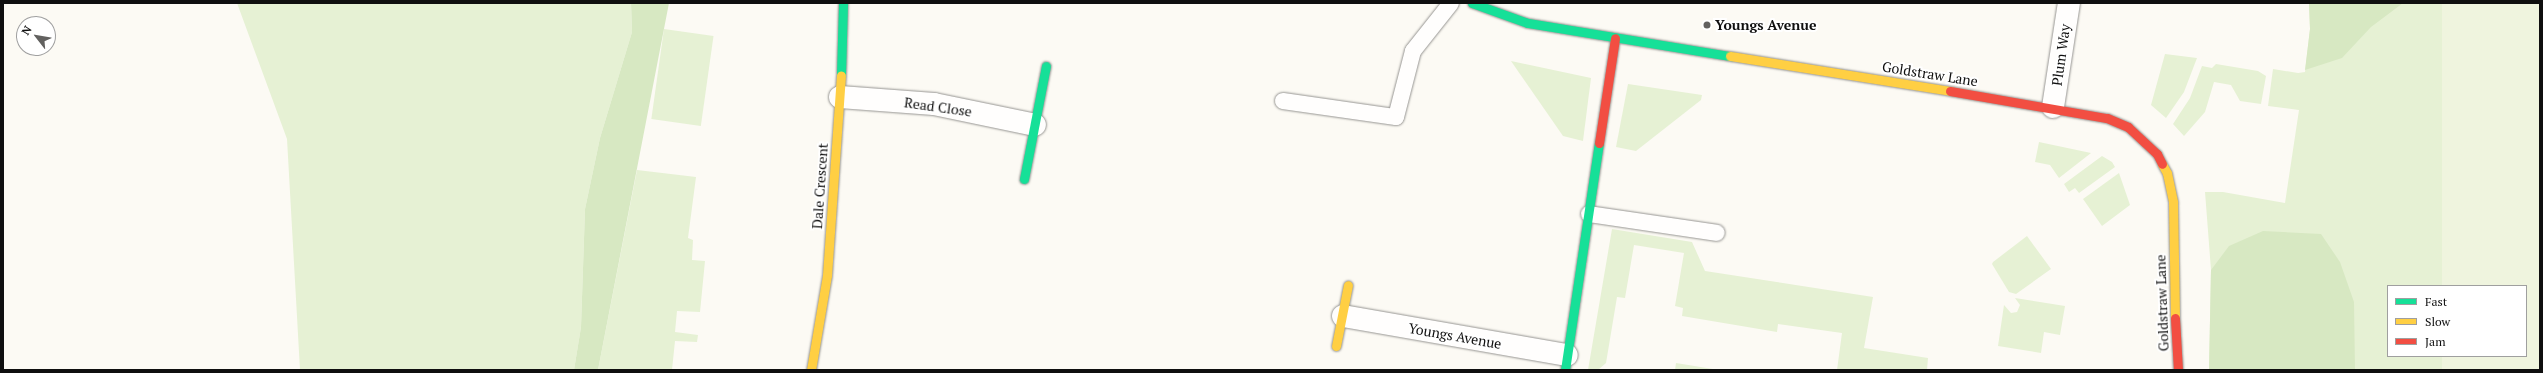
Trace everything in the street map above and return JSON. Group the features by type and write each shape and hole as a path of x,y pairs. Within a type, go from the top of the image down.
{"street":[{"name":"Dale Crescent","path":"811,370 827,275 840,97 844,3"},
{"name":"Goldstraw Lane","path":"1472,3 1528,23 2053,107 2108,118 2128,127 2157,154 2167,173 2173,202 2174,290 2178,370"},
{"name":"Plum Way","path":"2053,107 2069,3"},
{"name":"Youngs Avenue","path":"1343,316 1566,363 1615,38"},
{"path":"1024,179 1046,66"},
{"name":"Read Close","path":"840,97 934,104 1035,124"},
{"path":"1336,346 1348,285"}],"lane":[{"path":"1283,101 1396,117 1413,51 1451,3"},
{"path":"1589,214 1717,232"}],"green space":[{"path":"237,3 631,3 632,32 600,138 585,209 581,327 574,370 300,370 287,139"},
{"path":"631,3 669,3 598,370 574,370 581,327 585,209 600,138 632,32"},
{"path":"2309,3 2540,3 2540,370 2209,370 2211,270 2205,192 2223,192 2285,203 2299,110 2268,106 2273,69 2298,73 2305,72 2310,29"},
{"path":"2309,3 2403,3 2371,27 2342,58 2305,70 2310,29"},
{"path":"2442,3 2540,3 2540,370 2442,370 2442,357 2527,357 2527,285 2442,285"},
{"path":"664,29 714,36 701,126 651,119"},
{"path":"2165,54 2197,58 2184,92 2166,118 2151,105"},
{"path":"1511,61 1591,78 1583,141 1563,136"},
{"path":"2216,64 2258,71 2266,76 2261,104 2240,101 2231,85 2214,82 2205,112 2184,136 2173,124 2190,98 2202,66 2212,68"},
{"path":"1628,84 1702,95 1701,100 1636,151 1616,147"},
{"path":"2039,142 2091,153 2059,178 2050,165 2035,162"},
{"path":"2102,156 2112,162 2115,167 2079,193 2075,188 2069,192 2064,184"},
{"path":"637,170 696,177 688,238 693,240 692,260 705,261 700,312 677,311 675,332 698,335 697,342 675,341 672,370 598,370"},
{"path":"2119,173 2130,205 2102,226 2083,199"},
{"path":"1612,229 1692,242 1705,271 1873,297 1864,348 1928,358 1927,370 1837,370 1842,333 1778,324 1777,332 1682,316 1683,308 1675,306 1684,253 1634,245 1625,298 1617,297 1606,363 1598,370 1588,370"},
{"path":"2263,231 2321,234 2340,262 2354,302 2355,370 2209,370 2211,270 2229,246"},
{"path":"2027,236 2051,269 2016,294 2009,292 1992,264"},
{"path":"2015,298 2065,306 2060,335 2044,332 2041,353 1998,346 2004,305 2011,313 2017,312 2020,305"},
{"path":"1676,363 1719,370 1675,370"}],"traffic: fast":[{"path":"841,75 843,3"},
{"path":"1472,3 1528,23 1730,56"},
{"path":"1024,179 1046,66"},
{"path":"1565,370 1599,143"}],"traffic: slow":[{"path":"1730,56 1950,91"},
{"path":"811,370 827,275 841,75"},
{"path":"2162,164 2167,173 2173,202 2175,318"},
{"path":"1336,346 1348,285"}],"traffic: jam":[{"path":"1599,143 1615,38"},
{"path":"1950,91 2107,118 2128,127 2157,154 2162,164"},
{"path":"2175,318 2178,370"}],"place":[{"name":"Youngs Avenue","path":"1707,25"}]}
